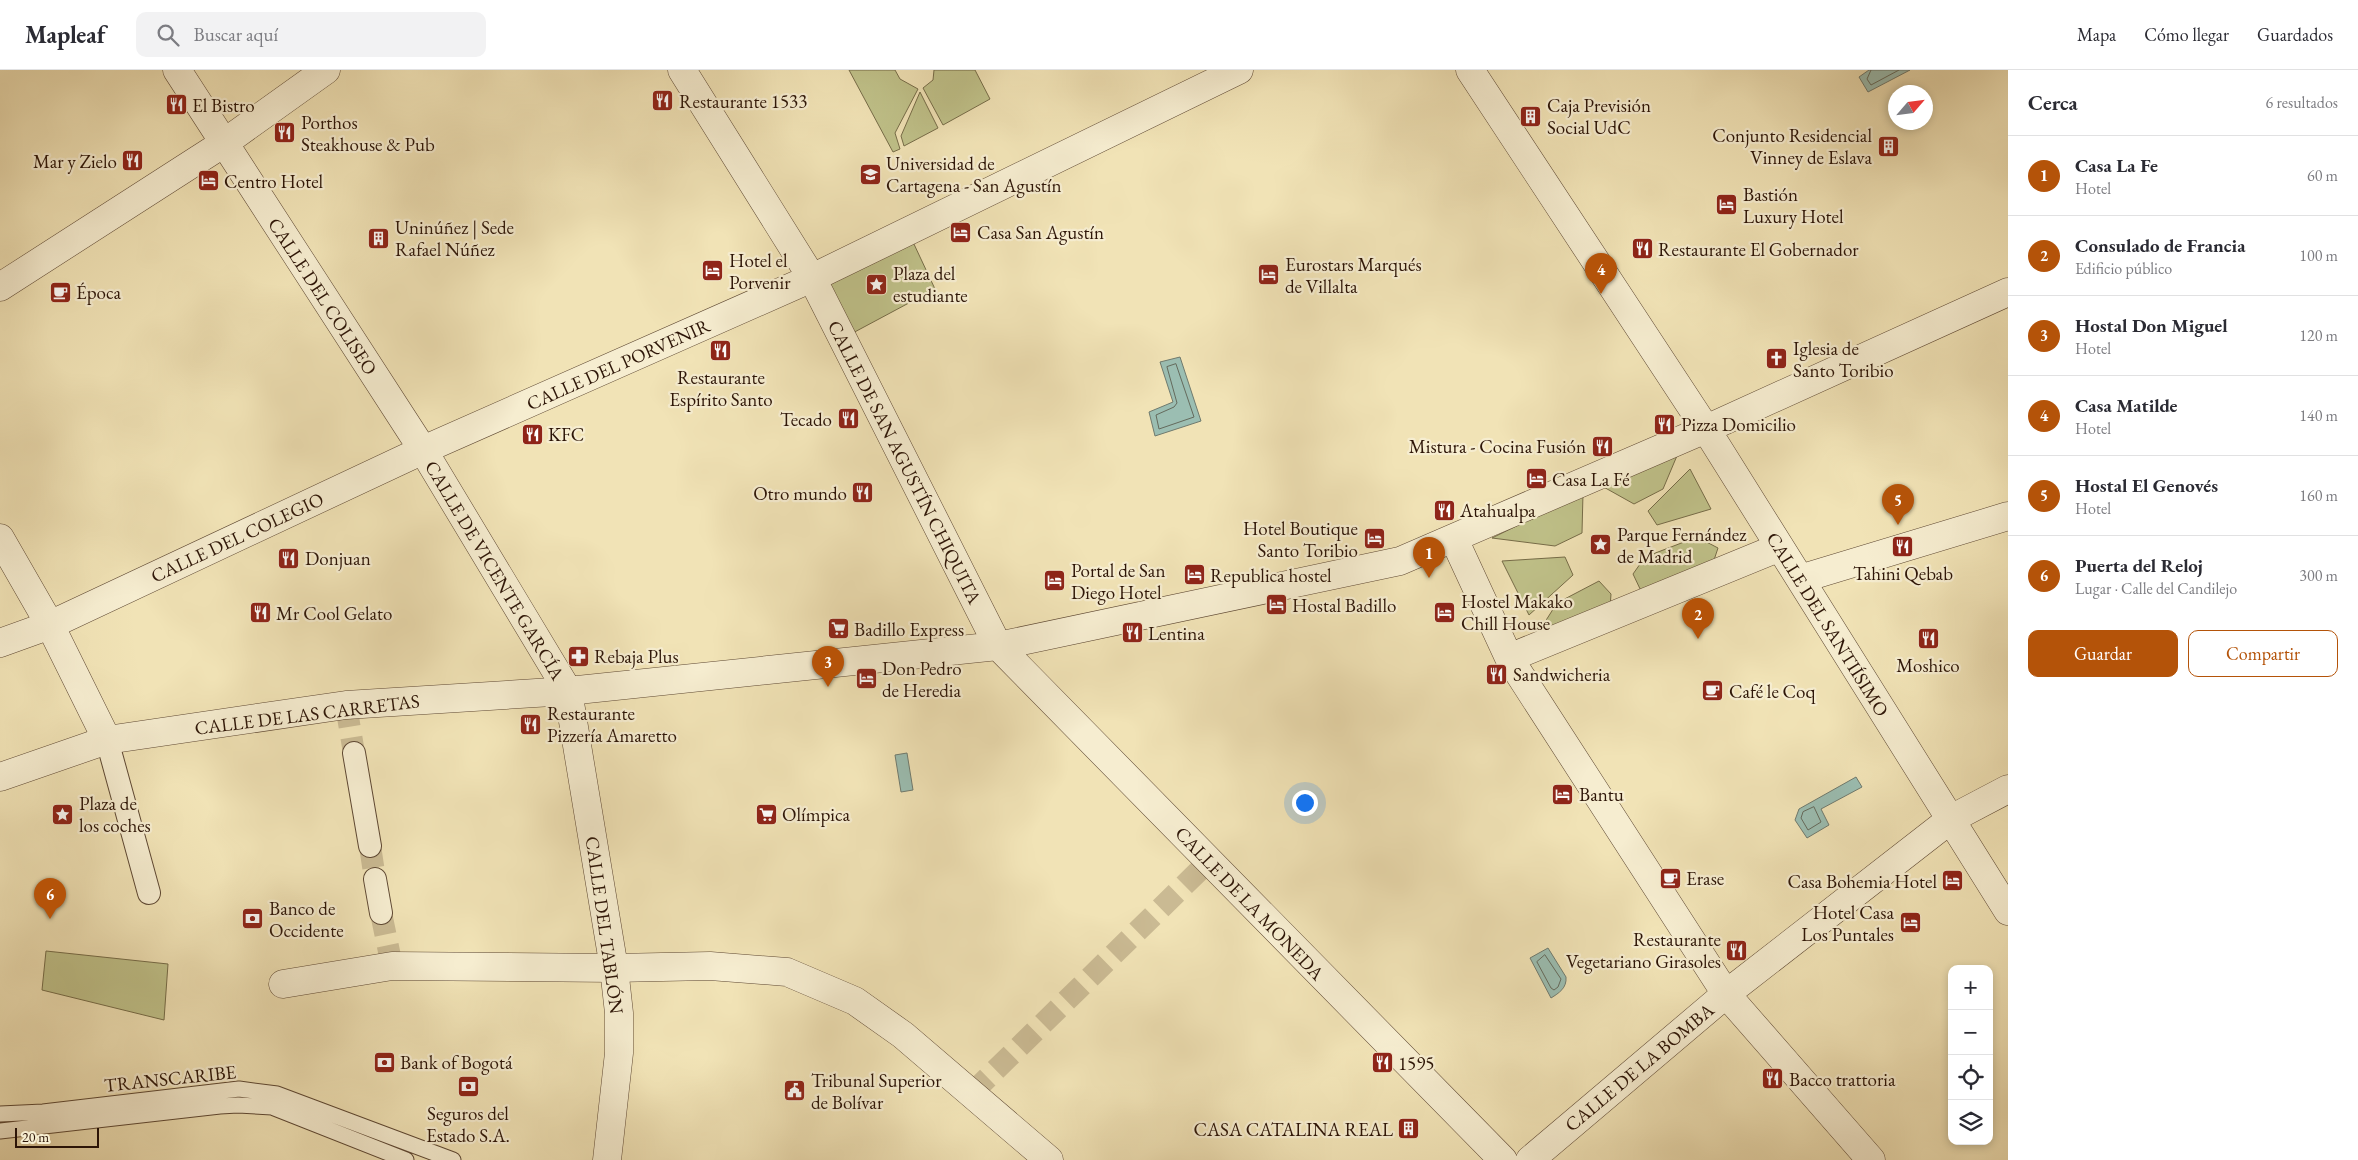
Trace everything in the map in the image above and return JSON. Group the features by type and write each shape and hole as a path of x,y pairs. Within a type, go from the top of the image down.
{"street":[{"name":"CALLE DEL COLISEO","path":"177,70 423,450"},
{"path":"0,287 224,143 326,70"},
{"name":"CALLE DE SAN AGUSTÍN CHIQUITA","path":"682,70 812,278 998,646"},
{"name":"CALLE DEL PORVENIR","path":"423,450 812,278 1239,70"},
{"name":"CALLE DEL SANTIÍSIMO","path":"1470,70 1706,429 2008,911"},
{"name":"CALLE DE LAS CARRETAS","path":"0,776 106,740 346,706 568,690 998,646 1400,561 1706,429 2008,292"},
{"name":"CALLE DEL COLEGIO","path":"0,642 50,625 423,450"},
{"name":"CALLE DE VICENTE GARCÍA","path":"423,450 568,690"},
{"path":"1800,579 2008,516"},
{"path":"0,538 50,625 106,740 149,893"},
{"path":"1454,539 1509,658 1726,994 1871,1160"},
{"path":"1509,658 1780,547"},
{"name":"CALLE DE LA MONEDA","path":"998,646 1503,1160"},
{"name":"CALLE DEL TABLÓN","path":"568,690 614,968 619,1013 620,1053 607,1160"},
{"path":"354,753 370,846"},
{"name":"CALLE DE LA BOMBA","path":"1530,1160 1726,994 1951,819 2008,789"},
{"path":"375,879 381,913"},
{"path":"283,984 392,966 614,968 710,966 786,972 855,1001 903,1035 1050,1160"}],"lane":[{"name":"TRANSCARIBE","path":"0,1114 43,1112 217,1090 247,1089 277,1094 453,1160"},
{"name":"TRANSCARIBE","path":"0,1131 229,1106 272,1107 406,1160"}],"green space":[{"path":"849,70 895,70 900,79 918,89 895,133 900,149 893,152"},
{"path":"934,70 975,70 990,99 943,125 923,88 933,80"},
{"path":"920,92 938,128 904,146 901,136"},
{"name":"Plaza del estudiante","path":"913,242 935,289 849,335 818,279"},
{"path":"1679,451 1663,489 1634,504 1600,485"},
{"path":"1690,469 1711,509 1657,525 1648,511"},
{"path":"1583,493 1582,533 1555,546 1492,538"},
{"path":"1697,537 1718,548 1712,566 1642,593 1633,574 1645,557"},
{"path":"1565,557 1573,575 1529,615 1502,561"},
{"path":"1599,581 1611,594 1610,608 1564,630 1543,625 1557,603"},
{"path":"46,951 168,964 164,1020 42,990"}],"water":[{"path":"1869,70 1910,70 1868,92 1859,77"},
{"path":"1180,357 1201,421 1155,436 1149,412 1173,402 1160,362"},
{"path":"907,753 913,790 901,792 895,755"},
{"path":"1856,777 1862,787 1821,809 1829,825 1807,838 1795,820 1799,809"},
{"path":"1548,948 1566,977 1564,987 1551,998 1530,958"}],"tunnel":[{"path":"346,705 354,753"},
{"path":"370,846 375,879"},
{"path":"972,1093 1209,861"},
{"path":"381,913 392,966"}],"place":[{"name":"Restaurante 1533","path":"663,101"},
{"name":"El Bistro","path":"176,105"},
{"name":"Caja Previsión Social UdC","path":"1531,116"},
{"name":"Porthos Steakhouse & Pub","path":"285,133"},
{"name":"Conjunto Residencial Vinney de Eslava","path":"1888,146"},
{"name":"Mar y Zielo","path":"133,161"},
{"name":"Universidad de Cartagena - San Agustín","path":"870,174"},
{"name":"Centro Hotel","path":"208,181"},
{"name":"Bastión Luxury Hotel","path":"1727,205"},
{"name":"Casa San Agustín","path":"961,232"},
{"name":"Uninúñez | Sede Rafael Núñez","path":"379,238"},
{"name":"Restaurante El Gobernador","path":"1642,249"},
{"name":"Hotel el Porvenir","path":"713,271"},
{"name":"Eurostars Marqués de Villalta","path":"1269,275"},
{"name":"Plaza del estudiante","path":"877,284"},
{"name":"Época","path":"60,292"},
{"name":"Casa Matilde","path":"1601,294"},
{"name":"Restaurante Espírito Santo","path":"721,351"},
{"name":"Iglesia de Santo Toribio","path":"1777,359"},
{"name":"Tecado","path":"848,419"},
{"name":"Pizza Domicilio","path":"1665,424"},
{"name":"KFC","path":"532,434"},
{"name":"Mistura - Cocina Fusión","path":"1602,446"},
{"name":"Casa La Fé","path":"1536,479"},
{"name":"Otro mundo","path":"863,493"},
{"name":"Atahualpa","path":"1444,510"},
{"name":"Hostal El Genovés","path":"1898,525"},
{"name":"Hotel Boutique Santo Toribio","path":"1374,539"},
{"name":"Parque Fernández de Madrid","path":"1601,545"},
{"name":"Tahini Qebab","path":"1903,547"},
{"name":"Donjuan","path":"289,558"},
{"name":"Republica hostel","path":"1194,575"},
{"name":"Casa La Fe","path":"1429,578"},
{"name":"Portal de San Diego Hotel","path":"1055,581"},
{"name":"Hostal Badillo","path":"1276,605"},
{"name":"Hostel Makako Chill House","path":"1445,612"},
{"name":"Mr Cool Gelato","path":"260,613"},
{"name":"Badillo Express","path":"838,629"},
{"name":"Lentina","path":"1132,633"},
{"name":"Consulado de Francia","path":"1698,639"},
{"name":"Moshico","path":"1928,639"},
{"name":"Rebaja Plus","path":"578,656"},
{"name":"Sandwicheria","path":"1497,674"},
{"name":"Don Pedro de Heredia","path":"866,679"},
{"name":"Hostal Don Miguel","path":"828,687"},
{"name":"Café le Coq","path":"1713,691"},
{"name":"Restaurante Pizzería Amaretto","path":"531,724"},
{"name":"Bantu","path":"1563,794"},
{"name":"Plaza de los coches","path":"63,814"},
{"name":"Olímpica","path":"766,814"},
{"name":"Erase","path":"1670,878"},
{"name":"Casa Bohemia Hotel","path":"1953,881"},
{"name":"Puerta del Reloj","path":"50,919"},
{"name":"Banco de Occidente","path":"253,919"},
{"name":"Hotel Casa Los Puntales","path":"1910,923"},
{"name":"Restaurante Vegetariano Girasoles","path":"1737,950"},
{"name":"Bank of Bogotá","path":"384,1062"},
{"name":"1595","path":"1382,1063"},
{"name":"Bacco trattoria","path":"1773,1079"},
{"name":"Seguros del Estado S.A.","path":"468,1087"},
{"name":"Tribunal Superior de Bolívar","path":"795,1091"},
{"name":"CASA CATALINA REAL","path":"1409,1129"}]}
